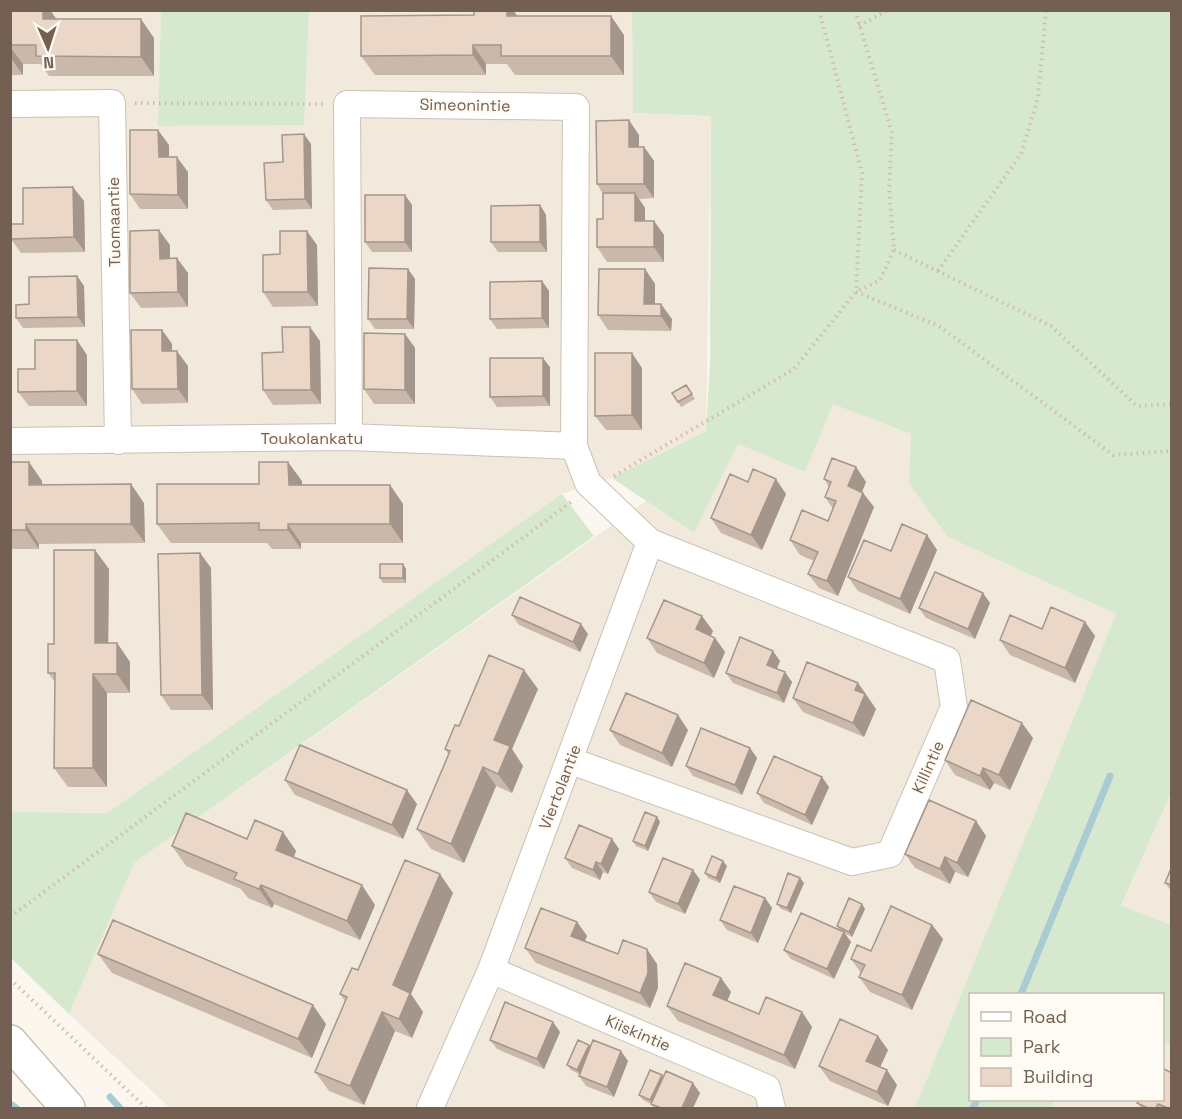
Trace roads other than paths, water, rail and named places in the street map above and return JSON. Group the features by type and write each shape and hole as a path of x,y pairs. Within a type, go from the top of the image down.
{"main road":[{"path":"10,1042 68,1108"}],"street":[{"name":"Tuomaantie","path":"10,104 112,104 117,441"},
{"name":"Simeonintie","path":"349,437 347,104 576,106 574,446"},
{"name":"Toukolankatu","path":"10,441 349,437 574,446"},
{"path":"574,446 591,485 650,542"},
{"name":"Viertolantie","path":"430,1108 491,970 571,761 650,542"},
{"name":"Killintie","path":"571,761 852,862 890,854 954,707 947,660 650,542"},
{"name":"Kiiskintie","path":"491,970 766,1088 772,1108"}],"waterway":[{"path":"1021,993 1110,776"},
{"path":"110,1097 120,1108"},
{"path":"973,1108 976,1101"},
{"path":"10,1104 16,1108"}]}
